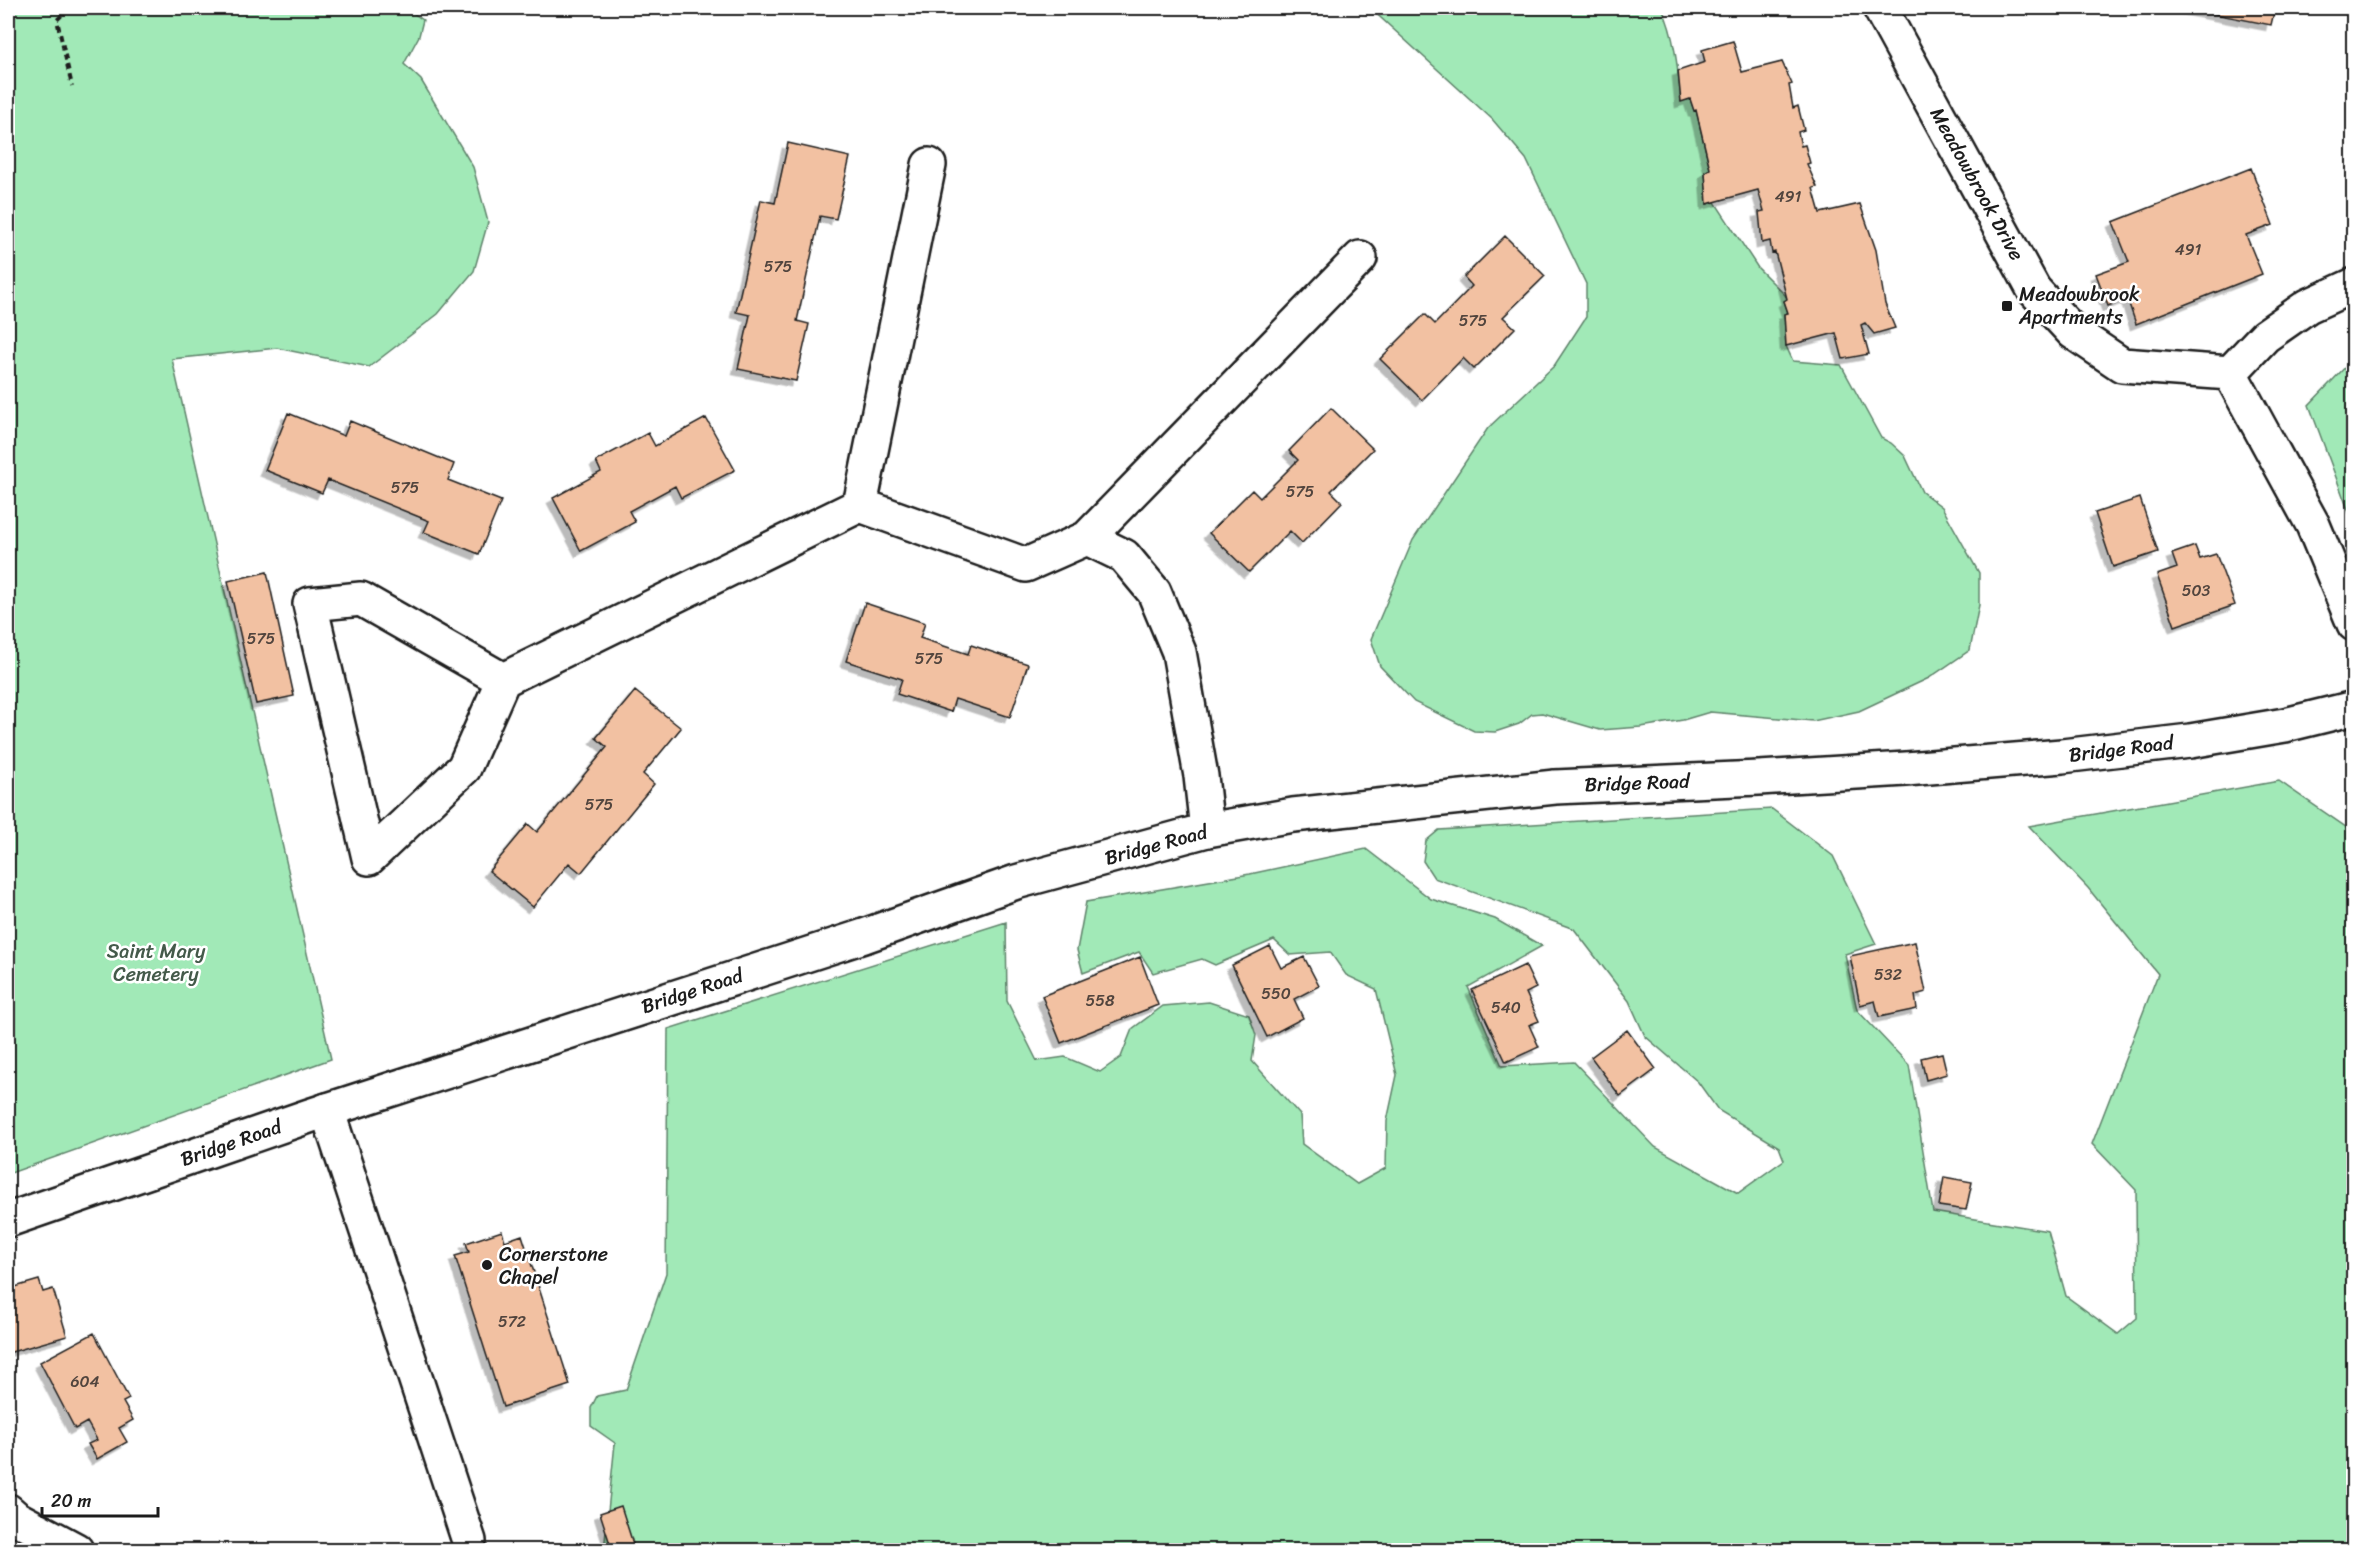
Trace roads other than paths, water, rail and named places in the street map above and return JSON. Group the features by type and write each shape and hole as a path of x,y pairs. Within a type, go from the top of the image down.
{"main road":[{"name":"Meadowbrook Drive","path":"1880,8 2034,290 2073,332 2122,365 2230,372"},
{"path":"861,505 929,165"},
{"path":"503,680 361,599 310,604 369,858 464,768 503,680 861,505 1026,565 1087,538 1360,258"},
{"path":"2354,285 2308,306 2282,324 2265,336 2230,372 2313,525 2354,624"},
{"path":"1087,538 1124,556 1154,592 1179,652 1201,776 1207,830"},
{"name":"Bridge Road","path":"8,1220 327,1110 864,936 1016,882 1207,830 1303,814 1555,787 1771,778 2062,756 2190,741 2285,725 2354,708"},
{"path":"327,1110 469,1541"},
{"path":"8,1510 16,1518 76,1551"}],"place":[{"name":"Meadowbrook Apartments","path":"2007,306"},
{"name":"Cornerstone Chapel","path":"487,1265"}],"park label":[{"name":"Saint Mary Cemetery","path":"156,962"}]}
